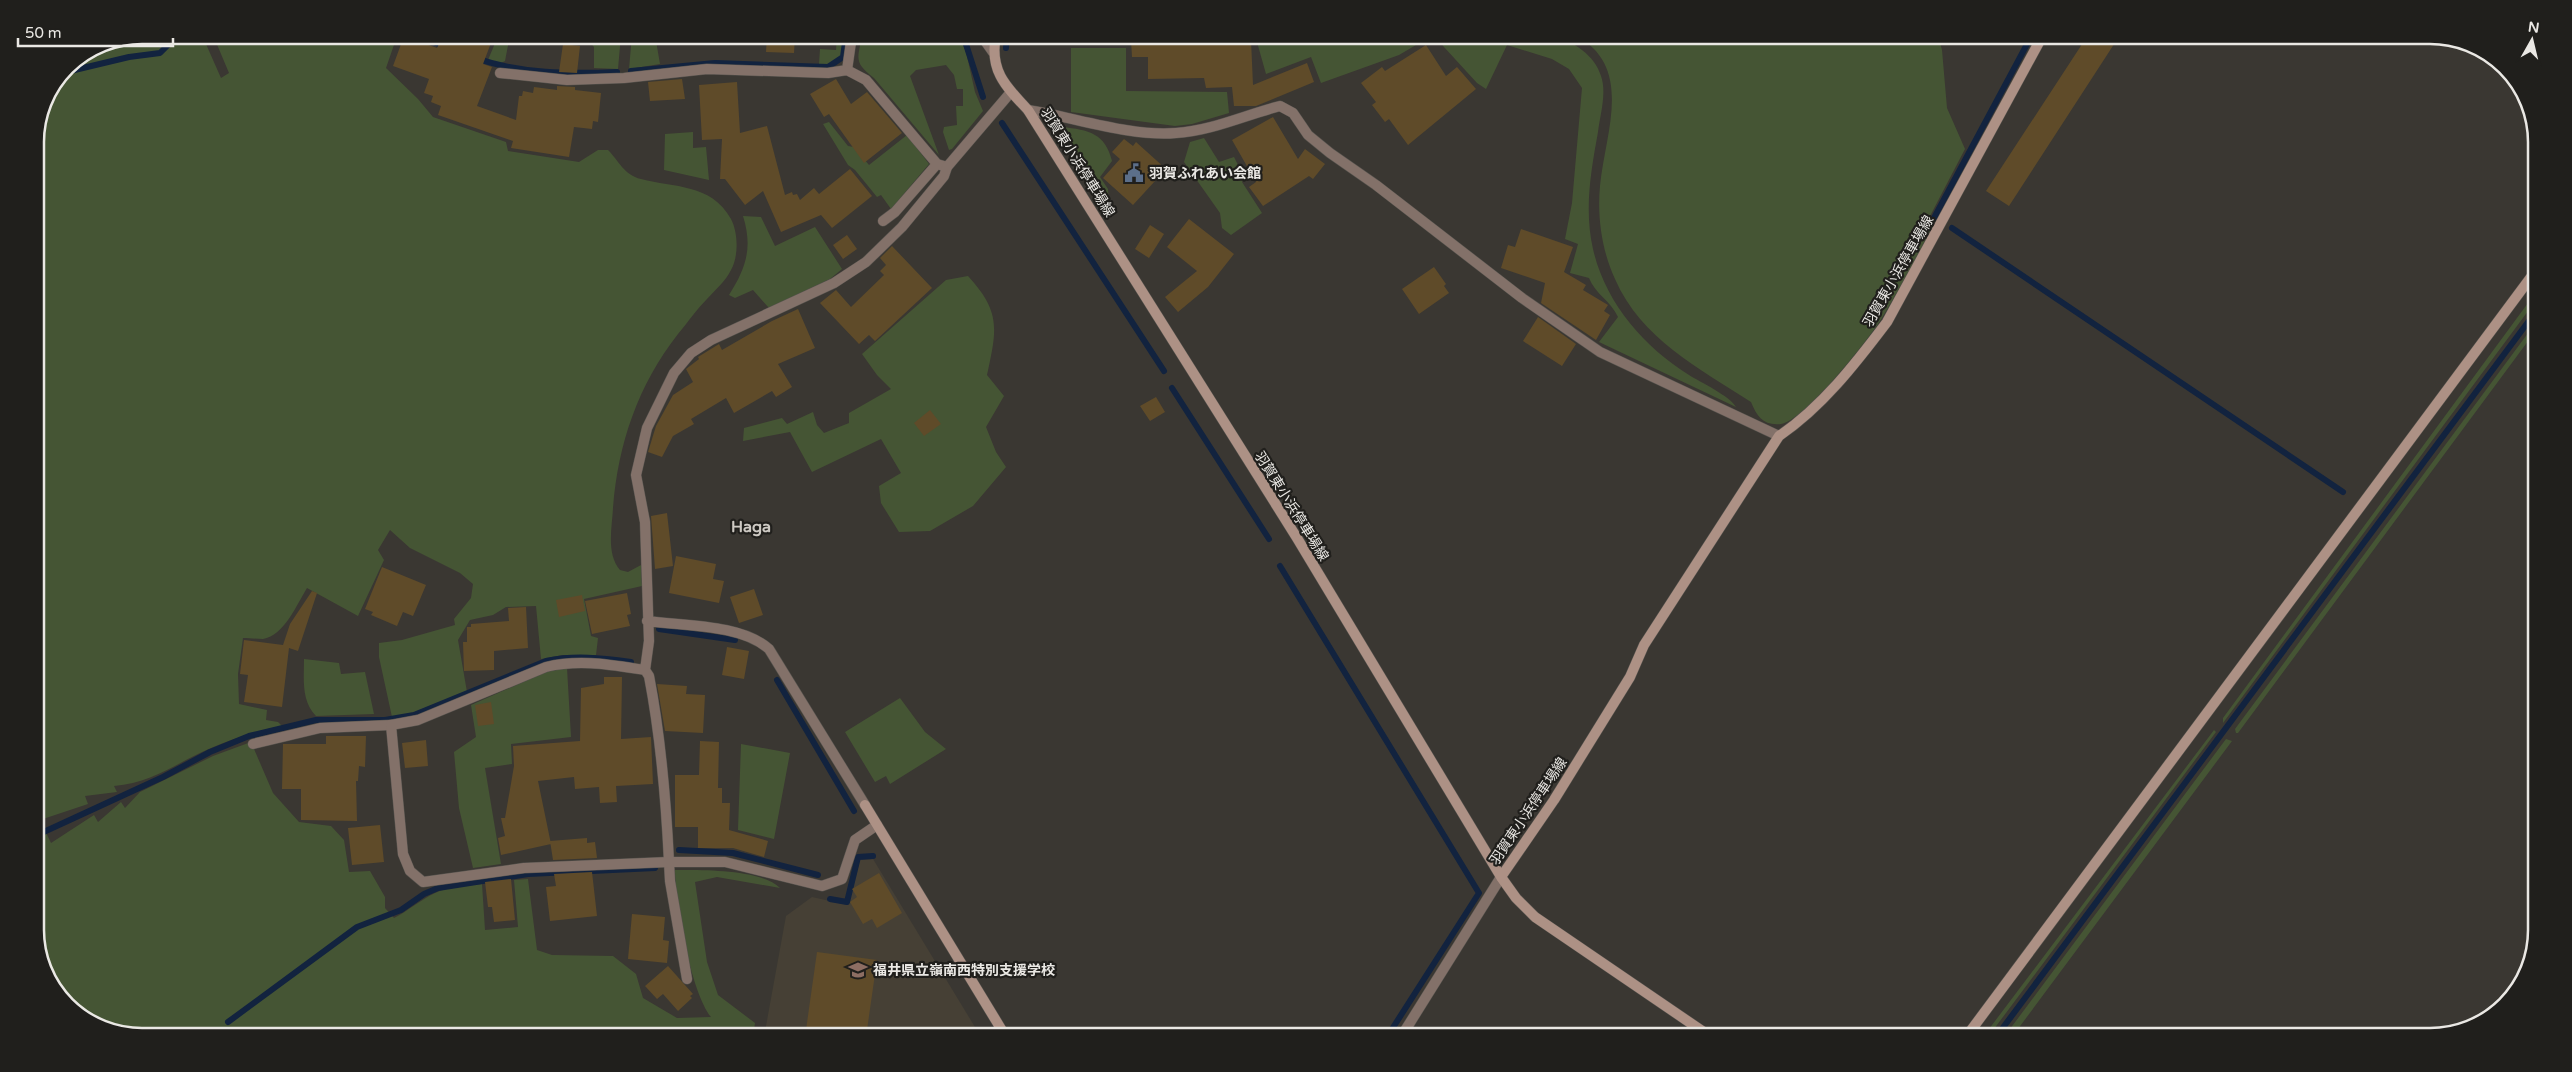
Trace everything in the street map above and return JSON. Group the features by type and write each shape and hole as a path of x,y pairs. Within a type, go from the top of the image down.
{"main road":[{"name":"羽賀東小浜停車場線","path":"994,44 993,52 997,71 1011,92 1028,110 1297,538 1501,877 1554,800 1630,677 1644,645 1779,436 1801,421 1866,351 1887,322 2038,44"},
{"path":"1973,1028 2528,281"},
{"path":"865,805 1001,1028"},
{"path":"1501,877 1535,917 1697,1028"}],"street":[{"path":"847,70 851,44"},
{"path":"987,44 993,52"},
{"path":"500,73 567,80 624,78 707,69 828,73 847,70 866,80 942,165 944,176 902,227 866,262 834,283 711,340 691,353 674,373 648,428 636,475 645,522 648,642 645,670 649,676 660,740 666,801 670,881 687,979"},
{"path":"883,221 895,212 942,165 1011,92"},
{"path":"1028,110 1101,125 1174,134 1193,132 1280,106 1293,113 1308,135 1330,153 1376,185 1522,298 1600,352 1779,436"},
{"path":"647,621 729,631 760,640 769,649 865,805"},
{"path":"253,744 320,728 391,725 418,720 546,667 565,662 585,662 645,670"},
{"path":"391,725 403,854 410,871 423,882 524,868 668,862 725,862 822,886 842,879 855,840 877,825"},
{"path":"1407,1028 1501,877"}],"shaded area":[{"name":"福井県立嶺南西特別支援学校","path":"873,859 976,1028 766,1028 786,916 812,897 848,905 860,860"}],"green space":[{"path":"136,44 206,44 221,78 229,73 217,44 394,44 386,68 418,99 433,117 506,142 508,151 579,162 598,150 608,150 626,171 635,177 691,189 713,199 723,207 731,219 735,230 737,244 734,264 726,278 696,311 664,353 641,395 625,438 616,484 611,549 620,570 628,572 641,565 642,586 584,599 591,636 598,638 596,655 563,655 541,659 536,606 506,607 493,615 470,620 458,640 467,692 412,713 392,717 379,657 379,643 402,640 455,625 454,619 471,598 473,584 460,573 410,548 390,530 378,550 384,560 358,616 307,588 284,626 271,637 263,639 243,638 238,674 239,704 267,710 266,720 278,722 282,726 220,744 141,781 114,786 117,792 85,796 88,804 44,819 44,136 51,105 64,82 77,68 99,54 123,46"},
{"path":"495,44 508,44 505,61 499,64 488,60"},
{"path":"591,44 620,44 618,69 594,68 594,47"},
{"path":"631,44 657,44 660,64 629,69"},
{"path":"836,44 843,44 841,56 827,65 819,64 820,49 836,50"},
{"path":"861,44 963,44 975,92 983,111 952,149 949,150 943,132 944,127 957,125 956,106 963,106 963,89 957,89 954,75 946,65 916,70 910,76 939,155 874,78 863,68 860,64"},
{"path":"1258,44 1418,44 1399,55 1321,83 1311,57 1266,74"},
{"path":"1441,44 1573,44 1594,62 1601,76 1603,90 1591,176 1589,219 1593,249 1599,268 1617,305 1628,321 1656,351 1689,375 1721,394 1736,407 1599,342 1618,317 1611,306 1595,289 1589,278 1570,273 1578,244 1565,239 1572,203 1582,88 1569,69 1552,59 1507,45 1486,89 1477,83"},
{"path":"1587,44 1940,44 1947,108 1965,149 1928,220 1934,224 1882,318 1864,343 1820,395 1791,419 1781,424 1766,422 1756,412 1751,402 1673,350 1640,319 1626,300 1610,268 1601,234 1600,186 1612,103 1611,83 1605,65 1594,49"},
{"path":"1071,48 1126,48 1126,91 1227,92 1229,113 1192,124 1175,126 1071,112"},
{"path":"829,122 848,146 854,147 869,165 907,135 929,164 891,209 881,195 877,197 855,170 848,165 823,124"},
{"path":"1062,127 1088,132 1095,135 1105,144 1112,161 1100,177 1108,189 1109,203 1106,205 1061,134"},
{"path":"693,132 693,148 706,147 709,180 664,170 665,134"},
{"path":"1204,138 1219,162 1234,157 1244,177 1242,182 1262,213 1231,235 1222,228 1220,213 1184,162 1190,142"},
{"path":"743,216 761,217 775,246 815,227 842,269 830,279 769,308 753,290 735,298 729,295 740,276 746,257 747,238"},
{"path":"968,276 986,300 994,322 993,345 987,375 1004,396 986,427 996,452 1006,467 973,506 930,531 899,532 881,503 879,486 901,473 881,439 812,472 790,432 743,441 744,428 782,418 787,424 813,412 817,425 824,433 849,423 849,413 891,389 877,375 862,354 946,280"},
{"path":"2528,303 2528,311 2223,723 2223,718"},
{"path":"2528,333 2528,341 2238,733 2236,733 2235,729"},
{"path":"304,659 339,663 341,674 365,672 374,714 316,716 311,710 306,696"},
{"path":"567,668 571,737 511,744 512,764 485,768 501,864 473,868 459,808 454,752 476,737 471,705 546,672"},
{"path":"900,698 925,732 946,749 890,784 886,776 875,782 845,732"},
{"path":"2214,730 2216,732 1995,1028 1990,1028"},
{"path":"2226,739 2232,741 2019,1028 2011,1028"},
{"path":"251,742 273,793 299,822 331,826 344,840 349,872 370,871 385,897 385,908 394,918 440,891 482,884 485,930 518,927 514,880 528,879 537,950 552,955 613,956 636,974 643,998 677,1018 711,1017 697,988 691,968 681,924 675,870 730,872 759,877 780,888 717,877 695,882 707,962 718,995 755,1023 754,1028 142,1028 117,1025 93,1015 68,995 60,984 49,961 44,936 44,828 51,843 94,815 98,822 121,802 125,808 140,792 213,756"},
{"path":"741,744 790,753 774,839 738,830"}],"building":[{"path":"401,44 426,44 437,48 439,44 491,44 483,64 492,67 477,106 516,120 519,96 522,96 523,91 533,93 534,87 557,90 557,86 575,87 575,90 601,93 598,122 593,121 592,129 574,127 569,157 511,148 513,141 438,115 441,106 431,102 433,96 424,93 429,79 393,66"},
{"path":"563,44 580,46 577,73 559,72"},
{"path":"766,44 794,44 794,53 766,52"},
{"path":"1131,44 1251,44 1253,85 1307,63 1314,82 1256,106 1234,106 1232,87 1206,88 1204,78 1148,79 1148,57 1132,57"},
{"path":"2082,44 2114,44 2009,206 1986,191"},
{"path":"1426,45 1446,76 1457,67 1476,89 1408,145 1389,119 1385,122 1372,105 1376,102 1361,83 1382,67 1385,71"},
{"path":"682,79 685,99 650,101 648,82"},
{"path":"836,79 851,104 867,92 902,133 864,163 829,114 824,117 810,94"},
{"path":"737,82 740,133 767,126 785,195 792,192 793,195 797,194 800,200 814,188 819,194 850,169 872,196 832,228 821,215 781,232 763,191 745,205 725,179 720,179 722,139 702,140 699,85"},
{"path":"1273,117 1298,159 1305,149 1325,164 1313,179 1309,176 1263,206 1249,187 1256,182 1232,140"},
{"name":"羽賀ふれあい会館","path":"1124,139 1133,146 1136,142 1166,169 1133,205 1103,178 1120,159 1112,152"},
{"path":"1189,219 1234,254 1208,287 1178,312 1165,297 1197,271 1167,247"},
{"path":"1150,225 1164,234 1149,258 1135,249"},
{"path":"1521,229 1573,247 1564,272 1586,285 1583,290 1608,305 1604,311 1610,315 1596,340 1541,303 1545,283 1501,268 1508,245 1515,247"},
{"path":"847,235 857,249 843,259 833,245"},
{"path":"892,246 932,288 875,341 869,335 859,344 820,303 836,290 851,307 884,275 880,271 886,265 880,258"},
{"path":"1434,267 1446,284 1444,286 1449,293 1419,314 1402,289"},
{"path":"798,309 815,348 778,364 792,387 776,397 772,391 734,413 726,398 691,419 694,424 673,436 662,457 648,452 656,426 673,395 693,382 686,369 699,359 698,357 719,344 722,350 772,321"},
{"path":"1538,317 1576,344 1562,366 1523,341"},
{"path":"1156,397 1165,412 1150,421 1140,406"},
{"path":"930,410 941,424 924,436 914,423"},
{"path":"667,513 673,566 655,569 651,516"},
{"path":"676,556 716,564 713,579 724,581 719,603 669,593"},
{"path":"382,567 426,585 413,616 403,612 397,626 371,615 373,612 365,609"},
{"path":"754,589 763,615 739,623 730,597"},
{"path":"312,591 317,593 298,651 289,648 282,707 244,702 248,675 240,674 244,640 283,645 290,624"},
{"path":"627,593 631,614 627,615 630,626 592,634 585,601"},
{"path":"582,595 585,611 559,617 556,600"},
{"path":"526,607 528,648 494,651 494,670 464,671 463,642 467,642 467,627 471,627 471,624 509,621 508,608"},
{"path":"727,647 749,651 744,679 722,675"},
{"path":"604,677 622,677 621,739 651,737 653,784 616,786 617,802 600,803 599,787 575,789 574,777 538,781 551,844 501,855 498,838 505,836 501,818 505,818 514,766 513,746 580,741 581,688 604,684"},
{"path":"657,684 687,686 686,694 705,695 703,733 665,731"},
{"path":"491,702 494,724 478,726 475,705"},
{"path":"326,736 366,736 365,767 359,766 358,781 356,781 357,821 301,820 301,789 282,789 283,744 326,744"},
{"path":"426,740 428,766 405,768 402,743"},
{"path":"700,741 719,742 718,788 722,788 722,803 730,803 729,830 768,841 764,857 733,848 698,848 698,827 675,827 675,775 699,775"},
{"path":"380,825 384,862 352,865 348,828"},
{"path":"587,838 587,843 595,842 597,858 553,860 550,841"},
{"path":"592,872 597,916 550,921 546,887 556,886 554,874"},
{"path":"879,873 902,913 877,928 872,919 863,924 850,902 857,897 852,889"},
{"path":"511,879 515,920 494,922 492,907 488,907 485,882"},
{"path":"632,914 665,917 663,940 669,941 667,963 628,959"},
{"path":"817,952 877,960 867,1028 806,1028"},
{"path":"668,966 693,994 690,996 692,998 678,1011 663,994 657,999 645,986"}],"waterway":[{"path":"76,70 129,57 160,53 169,44"},
{"path":"439,44 446,47"},
{"path":"631,71 715,63 828,67 843,57 845,44"},
{"path":"966,44 983,97"},
{"path":"1006,44 1006,48"},
{"path":"1934,218 2027,44"},
{"path":"476,58 510,67 545,72 617,72"},
{"path":"1002,123 1164,371"},
{"path":"1952,228 2343,492"},
{"path":"2003,1028 2528,322"},
{"path":"1172,388 1269,539"},
{"path":"1280,566 1479,893 1393,1028"},
{"path":"659,629 735,640"},
{"path":"44,832 163,777 210,752 249,736 316,720 385,720 414,715 546,661 599,658 631,662"},
{"path":"777,680 854,811"},
{"path":"679,850 733,853 818,875"},
{"path":"830,899 847,902 858,857 873,856"},
{"path":"228,1022 357,927 401,910 424,894 438,888 528,874 655,868"}],"place":[{"name":"羽賀ふれあい会館","path":"1134,173"},
{"name":"福井県立嶺南西特別支援学校","path":"858,970"}],"district":[{"name":"Haga","path":"751,526"}]}
